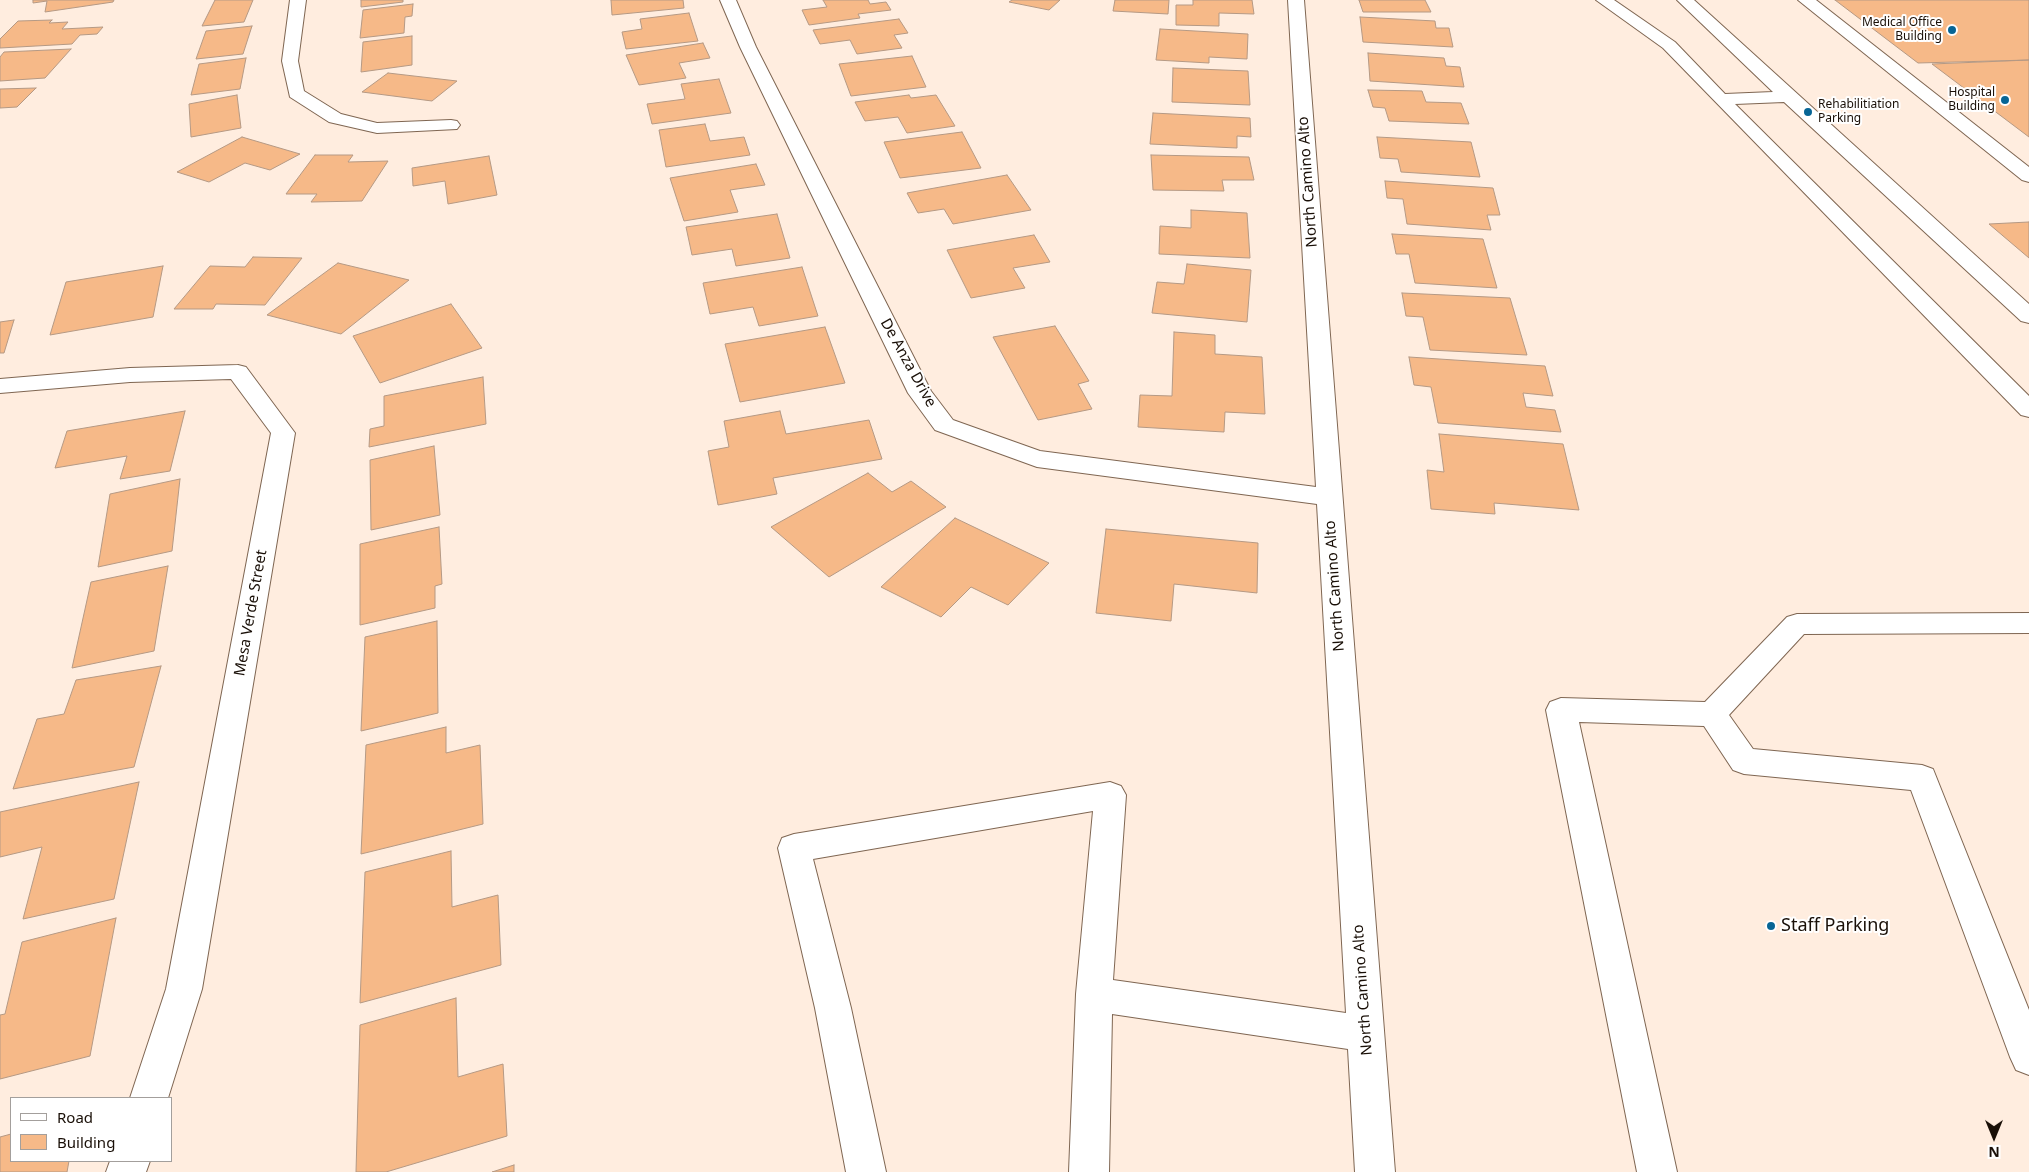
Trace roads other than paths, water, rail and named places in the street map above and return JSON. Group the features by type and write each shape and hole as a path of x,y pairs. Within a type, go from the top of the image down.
{"street":[{"path":"298,0 290,62 296,93 335,118 377,128 451,125"},
{"name":"De Anza Drive","path":"728,0 748,47 916,384 944,425 1037,459 1329,497"},
{"name":"North Camino Alto","path":"1296,0 1375,1172"},
{"path":"1604,0 1669,45 1720,100 2029,410"},
{"path":"1685,0 1788,97 2029,316"},
{"path":"1806,0 2029,176"},
{"path":"1720,100 1788,97"},
{"name":"Mesa Verde Street","path":"0,386 130,375 238,372 283,432 184,989 149,1097"},
{"path":"1657,1172 1561,710 1712,714 1798,624 2029,624"},
{"path":"1712,714 1744,761 1922,778 2029,1057"},
{"path":"866,1172 833,1008 794,848 1110,795 1094,994 1089,1172"},
{"path":"1094,994 1366,1034"}],"place":[{"name":"Medical Office Building","path":"1952,30"},
{"name":"Hospital Building","path":"2005,100"},
{"name":"Rehabilitiation Parking","path":"1808,112"},
{"name":"Staff Parking","path":"1771,926"}]}
